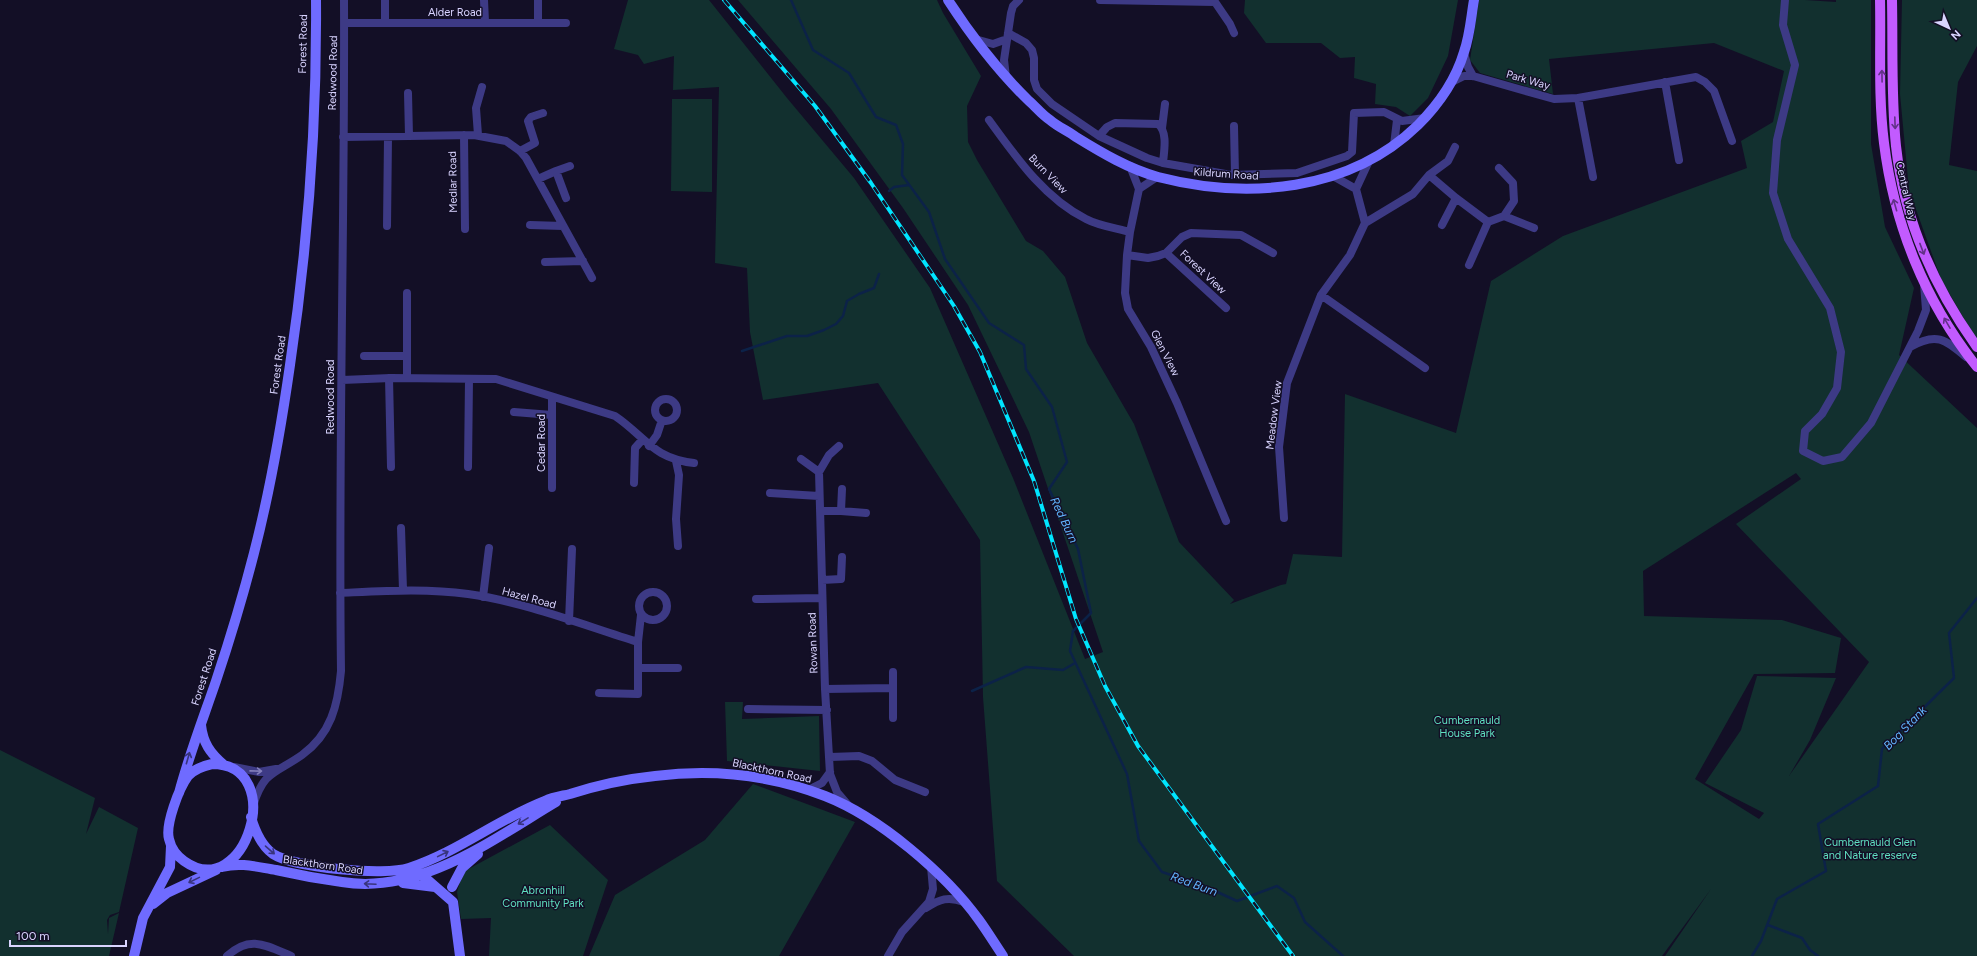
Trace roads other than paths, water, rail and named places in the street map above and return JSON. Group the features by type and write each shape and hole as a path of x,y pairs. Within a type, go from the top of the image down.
{"main road":[{"name":"Central Way","path":"1880,0 1883,127 1891,192 1906,240 1924,283 1949,327 1976,365"},
{"name":"Central Way","path":"1892,0 1896,146 1907,203 1921,248 1935,278 1950,308 1977,347"}],"street":[{"name":"Forest Road","path":"179,793 193,743 217,678 255,551 283,414 300,296 311,168 316,48 316,0"},
{"name":"Redwood Road","path":"252,812 260,786 279,768 302,755 320,738 335,712 339,694 341,671 340,593 344,0"},
{"path":"385,0 386,23"},
{"path":"484,0 484,22"},
{"path":"538,0 538,22"},
{"name":"Kildrum Road","path":"948,0 974,39 1007,79 1049,120 1103,154 1157,177 1200,186 1248,189 1305,183 1332,176 1369,161 1394,145 1425,118 1450,84 1464,53 1474,0"},
{"path":"1007,79 1004,60 1007,36 1014,6 1019,0"},
{"path":"1100,0 1214,2 1230,24 1234,33"},
{"path":"1785,0 1783,25 1795,66 1777,140 1773,193 1788,239 1830,308 1842,352 1837,388 1822,414 1805,431 1803,451 1822,461 1842,457 1871,423 1918,331 1926,310 1924,283"},
{"name":"Alder Road","path":"344,23 538,22 566,24"},
{"path":"974,39 994,44 1007,36"},
{"path":"1007,36 1026,43 1032,50 1034,58 1034,80 1037,89 1066,114 1099,136 1130,151 1163,163 1208,172 1235,175 1297,173 1347,156 1352,152 1354,113 1384,112 1397,120 1425,118"},
{"path":"1450,84 1464,76 1473,76 1468,67 1464,53"},
{"name":"Park Way","path":"1473,76 1546,98 1578,98 1664,82 1696,78 1705,82 1714,90 1732,141"},
{"path":"1664,82 1679,160"},
{"path":"478,135 476,108 482,87"},
{"path":"408,93 409,136"},
{"path":"1578,98 1593,177"},
{"path":"1163,163 1164,134 1162,128 1165,104"},
{"path":"520,150 534,143 528,121 531,117 543,113"},
{"name":"Burn View","path":"989,120 1018,158 1056,201 1087,220 1130,232"},
{"path":"1394,145 1397,120"},
{"path":"1099,136 1107,127 1115,123 1158,124 1162,128"},
{"path":"1234,126 1235,175"},
{"name":"Medlar Road","path":"464,135 465,229"},
{"name":"Medlar Road","path":"343,137 478,135 506,141 520,150 538,179 592,278"},
{"path":"387,226 388,137"},
{"path":"1369,161 1356,188 1365,223 1413,194 1429,175 1448,160 1455,147"},
{"path":"538,179 570,166"},
{"path":"1130,166 1139,189 1157,177"},
{"path":"1469,265 1488,222 1504,216 1514,201 1513,183 1499,168"},
{"path":"556,171 566,198"},
{"path":"1429,175 1488,222"},
{"path":"1332,176 1356,188"},
{"name":"Glen View","path":"1139,189 1127,255 1125,293 1128,309 1151,347 1177,403 1226,521"},
{"path":"1442,225 1456,198"},
{"path":"1504,216 1534,228"},
{"name":"Meadow View","path":"1284,518 1279,447 1287,383 1320,295 1350,255 1365,223"},
{"path":"530,225 563,226"},
{"name":"Forest View","path":"1127,255 1148,258 1166,253 1182,237 1191,233 1241,235 1273,253"},
{"name":"Forest View","path":"1166,253 1226,308"},
{"path":"545,262 583,261"},
{"path":"407,293 407,378"},
{"path":"1320,295 1425,368"},
{"path":"1909,348 1922,340 1936,338 1948,341 1976,365"},
{"path":"364,356 407,356"},
{"path":"389,378 391,466"},
{"path":"342,380 389,378 496,380 616,416 631,426 646,442 676,461 694,463"},
{"path":"468,467 469,379"},
{"name":"Cedar Road","path":"552,397 552,488"},
{"path":"514,412 552,414"},
{"path":"634,483 635,448 656,435 662,420"},
{"path":"801,459 818,472 829,455 840,446"},
{"path":"676,461 679,475 676,519 678,546"},
{"name":"Rowan Road","path":"818,472 825,688 830,772 837,792 854,811"},
{"path":"840,511 842,490"},
{"path":"770,494 819,496"},
{"path":"820,511 866,513"},
{"path":"401,528 403,590"},
{"path":"483,598 489,548"},
{"name":"Hazel Road","path":"569,621 572,549"},
{"path":"822,580 842,579 842,557"},
{"name":"Hazel Road","path":"340,593 403,590 468,594 569,621 638,642"},
{"name":"Rowan Road","path":"756,599 822,598"},
{"path":"599,693 638,694 638,642 641,615"},
{"path":"638,668 678,668"},
{"path":"893,672 893,718"},
{"name":"Rowan Road","path":"825,688 893,688"},
{"path":"748,709 826,710"},
{"name":"Forest Road","path":"201,723 203,741 206,746 213,756 229,766"},
{"path":"830,757 859,756 872,761 895,780 925,792"},
{"path":"134,956 142,922 148,908 170,867 170,844 168,830 179,793 188,777 198,768 212,764 229,766 243,775 249,785 252,796 252,812 249,832 240,851 221,867 163,895 148,908"},
{"name":"Redwood Road","path":"229,766 259,772 279,768"},
{"path":"808,790 822,783 830,772"},
{"name":"Blackthorn Road","path":"252,812 254,828 264,844 274,854 288,860 349,871 381,872 407,869 468,841 519,812 548,800 628,778 682,773 723,773 776,782 808,790 827,797 869,820 916,853 964,902 978,919 1003,956"},
{"name":"Blackthorn Road","path":"221,867 245,864 344,883 393,883 422,875 459,859 502,835 568,794"},
{"path":"452,887 462,868 502,835"},
{"path":"460,956 452,887 453,875 468,841"},
{"path":"170,844 178,856 194,867 208,869 221,867"},
{"path":"925,908 933,889 930,866"},
{"path":"407,869 422,875 454,902"},
{"path":"393,883 435,887"},
{"path":"888,956 902,932 925,908 945,898 954,898 964,902"},
{"path":"227,956 237,946 255,943 268,946 291,956"}],"waterway":[{"name":"Red Burn","path":"791,0 813,50 849,73 876,117 896,125 903,144 902,175 929,212 945,259 989,323 1024,345 1026,369 1052,407 1067,462 1049,489 1078,549 1091,613 1073,631 1070,651 1127,774 1139,841 1162,872 1202,885 1237,901 1277,886 1294,898 1305,922 1343,956"},
{"path":"889,191 894,187 909,185"},
{"path":"742,351 787,336 807,336 836,324 843,316 847,301 874,288 879,274"},
{"name":"Bog Stank","path":"1752,956 1761,941 1777,899 1826,871 1818,824 1878,786 1882,749 1954,678 1949,633 1977,598"},
{"path":"972,691 1026,667 1063,670 1075,663"},
{"path":"1768,925 1802,938 1810,950 1818,956"}],"railway":[{"path":"724,0 815,106 871,183 954,306 980,352 1034,481 1076,619 1105,686 1138,746 1293,956"}],"park label":[{"name":"Cumbernauld House Park","path":"1467,726"},
{"name":"Cumbernauld Glen and Nature reserve","path":"1870,848"},
{"name":"Abronhill Community Park","path":"543,896"}]}
